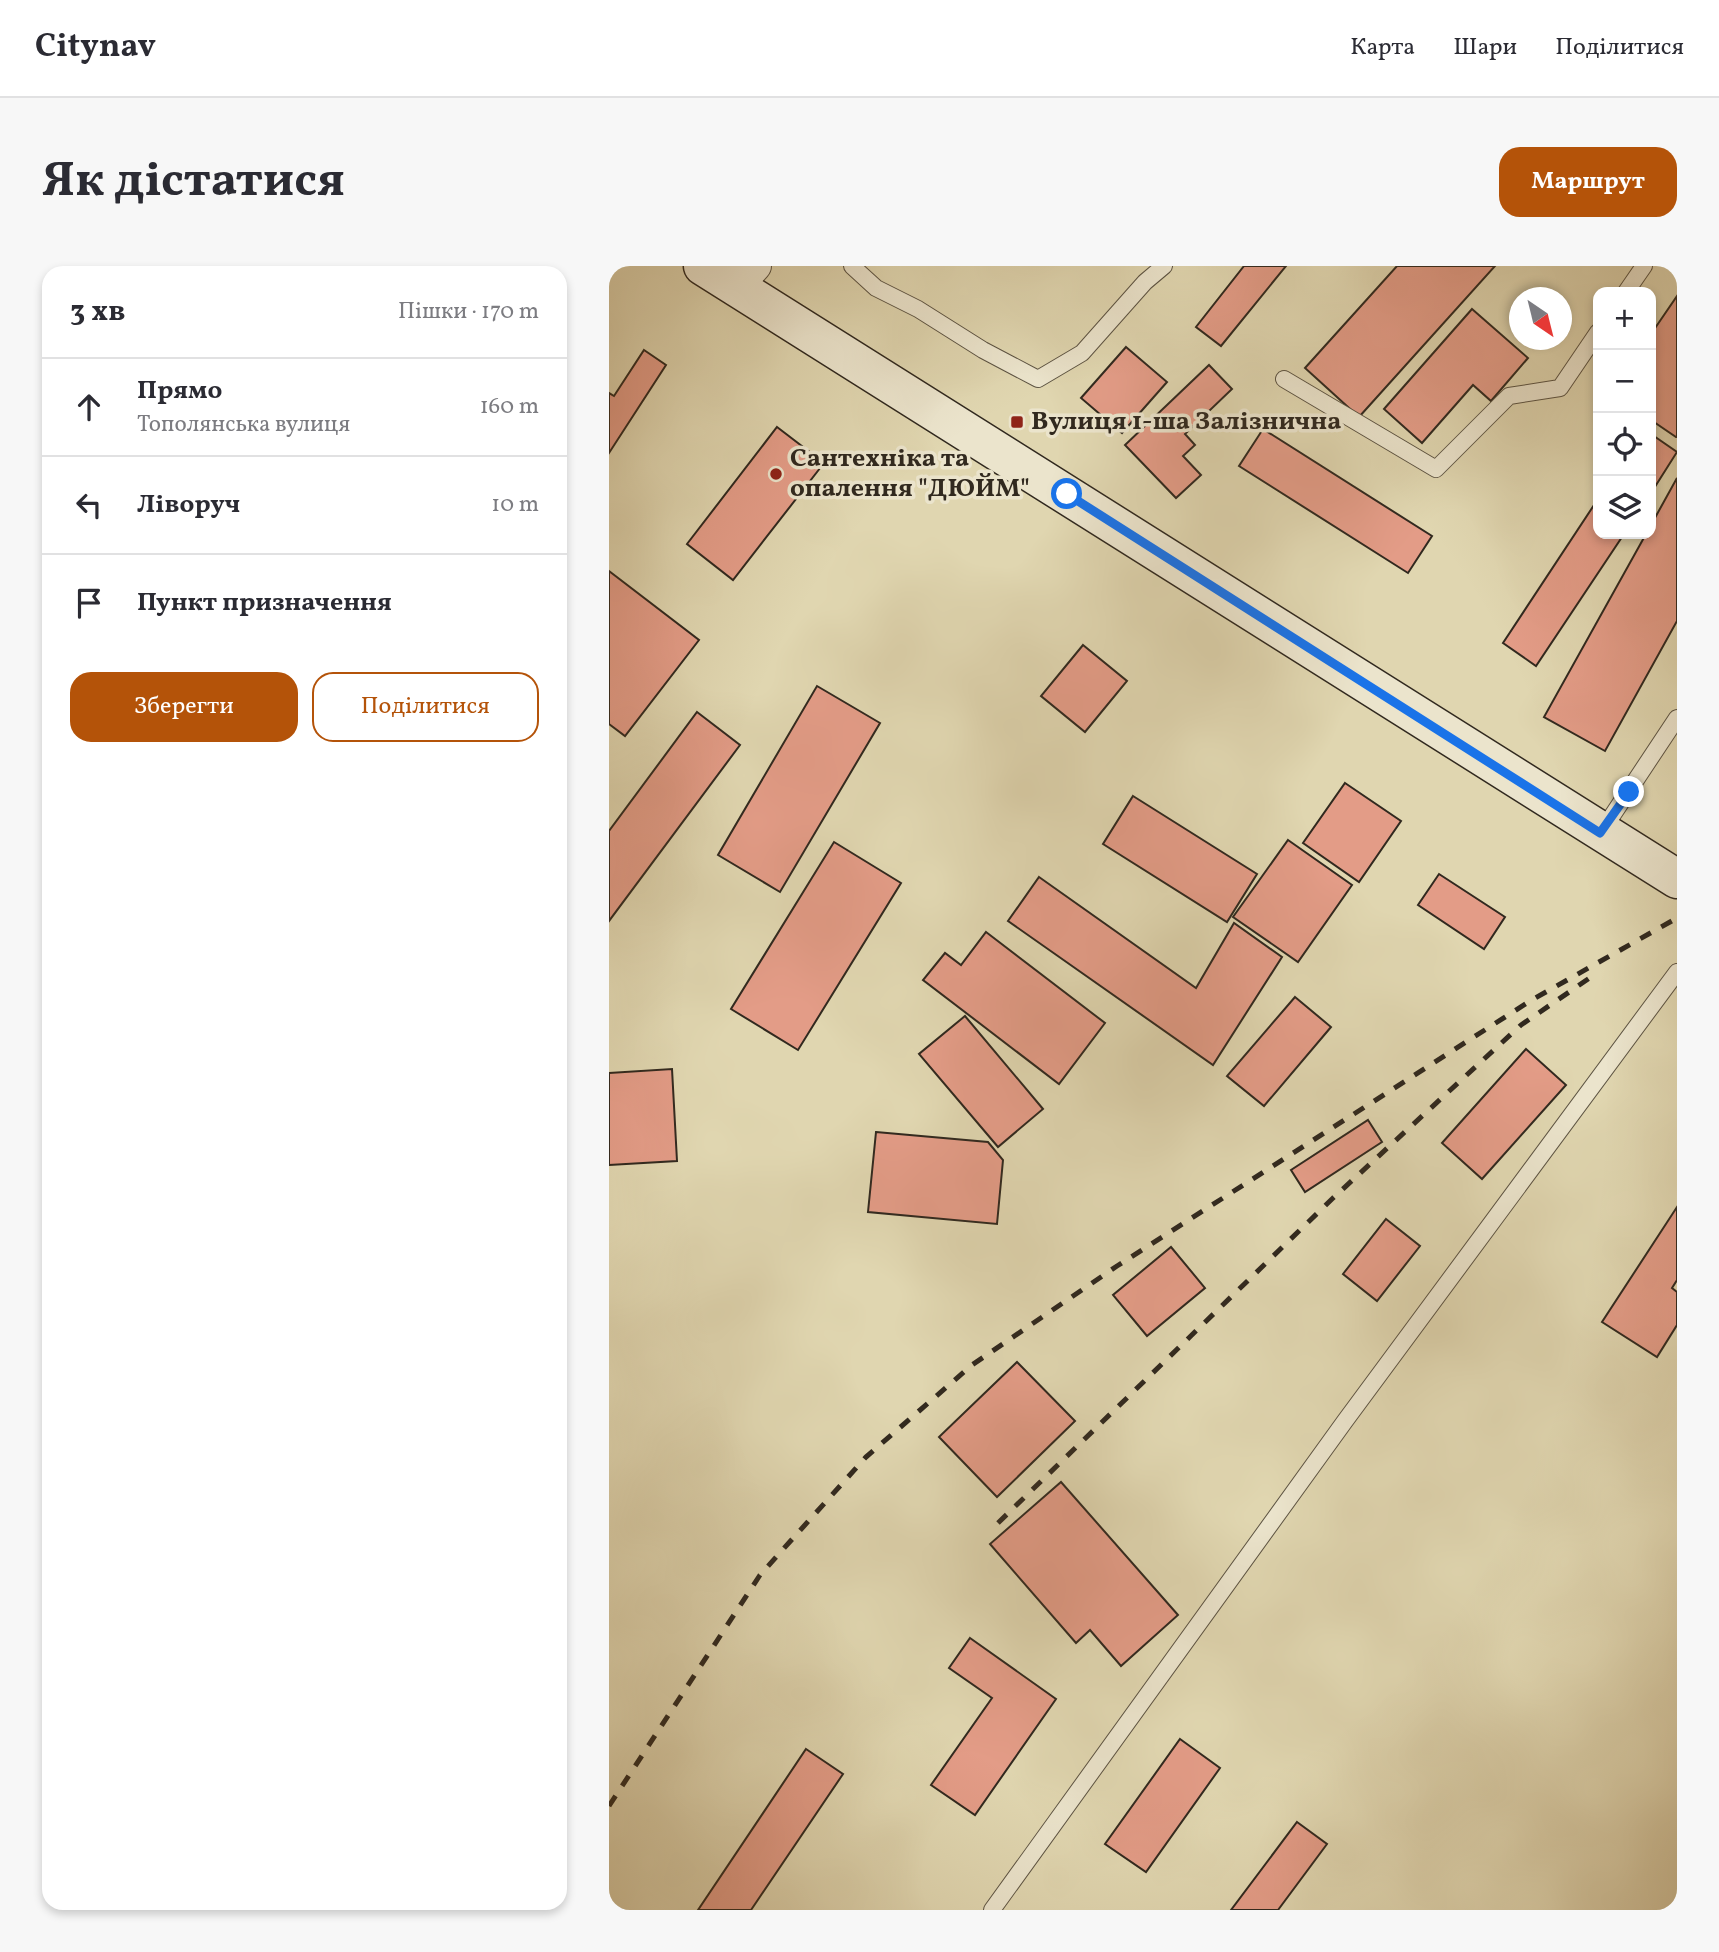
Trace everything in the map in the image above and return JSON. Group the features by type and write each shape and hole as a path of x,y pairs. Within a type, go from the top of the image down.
{"street":[{"path":"703,266 747,276 1600,833 1677,879"}],"lane":[{"path":"852,266 876,288 918,309 983,350 1038,379 1082,353 1145,282 1164,266"},
{"path":"1629,287 1644,266"},
{"path":"1285,379 1436,469 1509,396 1560,388 1593,339"},
{"path":"1600,833 1677,718"},
{"path":"992,1910 1345,1421 1677,972"}],"building":[{"path":"1244,266 1286,266 1221,346 1196,327"},
{"path":"1397,266 1495,266 1359,417 1305,368"},
{"path":"1677,296 1677,437 1656,423 1656,327"},
{"path":"1472,309 1509,341 1509,350 1519,350 1528,358 1491,401 1473,385 1422,443 1384,409"},
{"path":"1126,347 1167,382 1122,433 1081,398"},
{"path":"644,350 666,365 609,453 609,393 614,396"},
{"path":"1209,365 1232,389 1185,434 1195,445 1183,456 1201,475 1176,498 1125,445"},
{"path":"777,427 824,463 733,580 687,544"},
{"path":"1263,429 1432,536 1408,573 1239,466"},
{"path":"1656,437 1677,452 1656,485"},
{"path":"1677,478 1677,621 1605,751 1544,717 1643,539 1656,539 1656,516"},
{"path":"1593,507 1593,539 1621,539 1536,666 1503,643"},
{"path":"609,571 699,640 625,736 609,724"},
{"path":"1083,645 1127,681 1085,732 1041,696"},
{"path":"817,686 880,723 780,892 718,855"},
{"path":"697,712 740,745 609,921 609,831"},
{"path":"1345,783 1401,821 1359,882 1303,843"},
{"path":"1133,796 1257,874 1227,922 1103,844"},
{"path":"1288,840 1352,885 1298,962 1233,917"},
{"path":"834,842 901,883 798,1050 731,1009"},
{"path":"1439,874 1505,917 1484,949 1418,905"},
{"path":"1039,877 1196,988 1234,923 1282,957 1213,1065 1008,921"},
{"path":"986,932 1105,1023 1059,1084 923,980 945,953 961,965"},
{"path":"1295,997 1331,1027 1264,1106 1227,1076"},
{"path":"965,1016 1043,1109 998,1147 919,1054"},
{"path":"1526,1049 1566,1085 1482,1179 1442,1143"},
{"path":"672,1069 677,1161 609,1165 609,1073"},
{"path":"1368,1120 1382,1142 1305,1192 1291,1170"},
{"path":"876,1132 988,1142 1003,1160 997,1224 868,1212"},
{"path":"1677,1207 1677,1280 1672,1288 1677,1292 1677,1325 1657,1357 1602,1322"},
{"path":"1386,1219 1420,1246 1377,1301 1343,1274"},
{"path":"1171,1247 1205,1288 1147,1336 1113,1295"},
{"path":"1017,1362 1075,1421 997,1497 939,1437"},
{"path":"1061,1482 1178,1615 1121,1666 1090,1630 1076,1643 990,1544"},
{"path":"970,1638 1056,1699 975,1815 931,1785 992,1698 949,1668"},
{"path":"1180,1739 1220,1768 1146,1872 1105,1844"},
{"path":"806,1749 843,1774 751,1910 698,1910"},
{"path":"1297,1822 1327,1844 1278,1910 1231,1910"}],"railway":[{"path":"609,1806 760,1575 866,1457 972,1365 1117,1266 1530,1001 1677,918"},
{"path":"998,1523 1332,1199 1521,1025 1591,977"}],"place":[{"name":"Вулиця 1-ша Залізнична","path":"1017,422"},
{"name":"Сантехніка та опалення \"ДЮЙМ\"","path":"776,474"}],"route":[{"path":"1067,494 1600,833 1629,792"}]}
